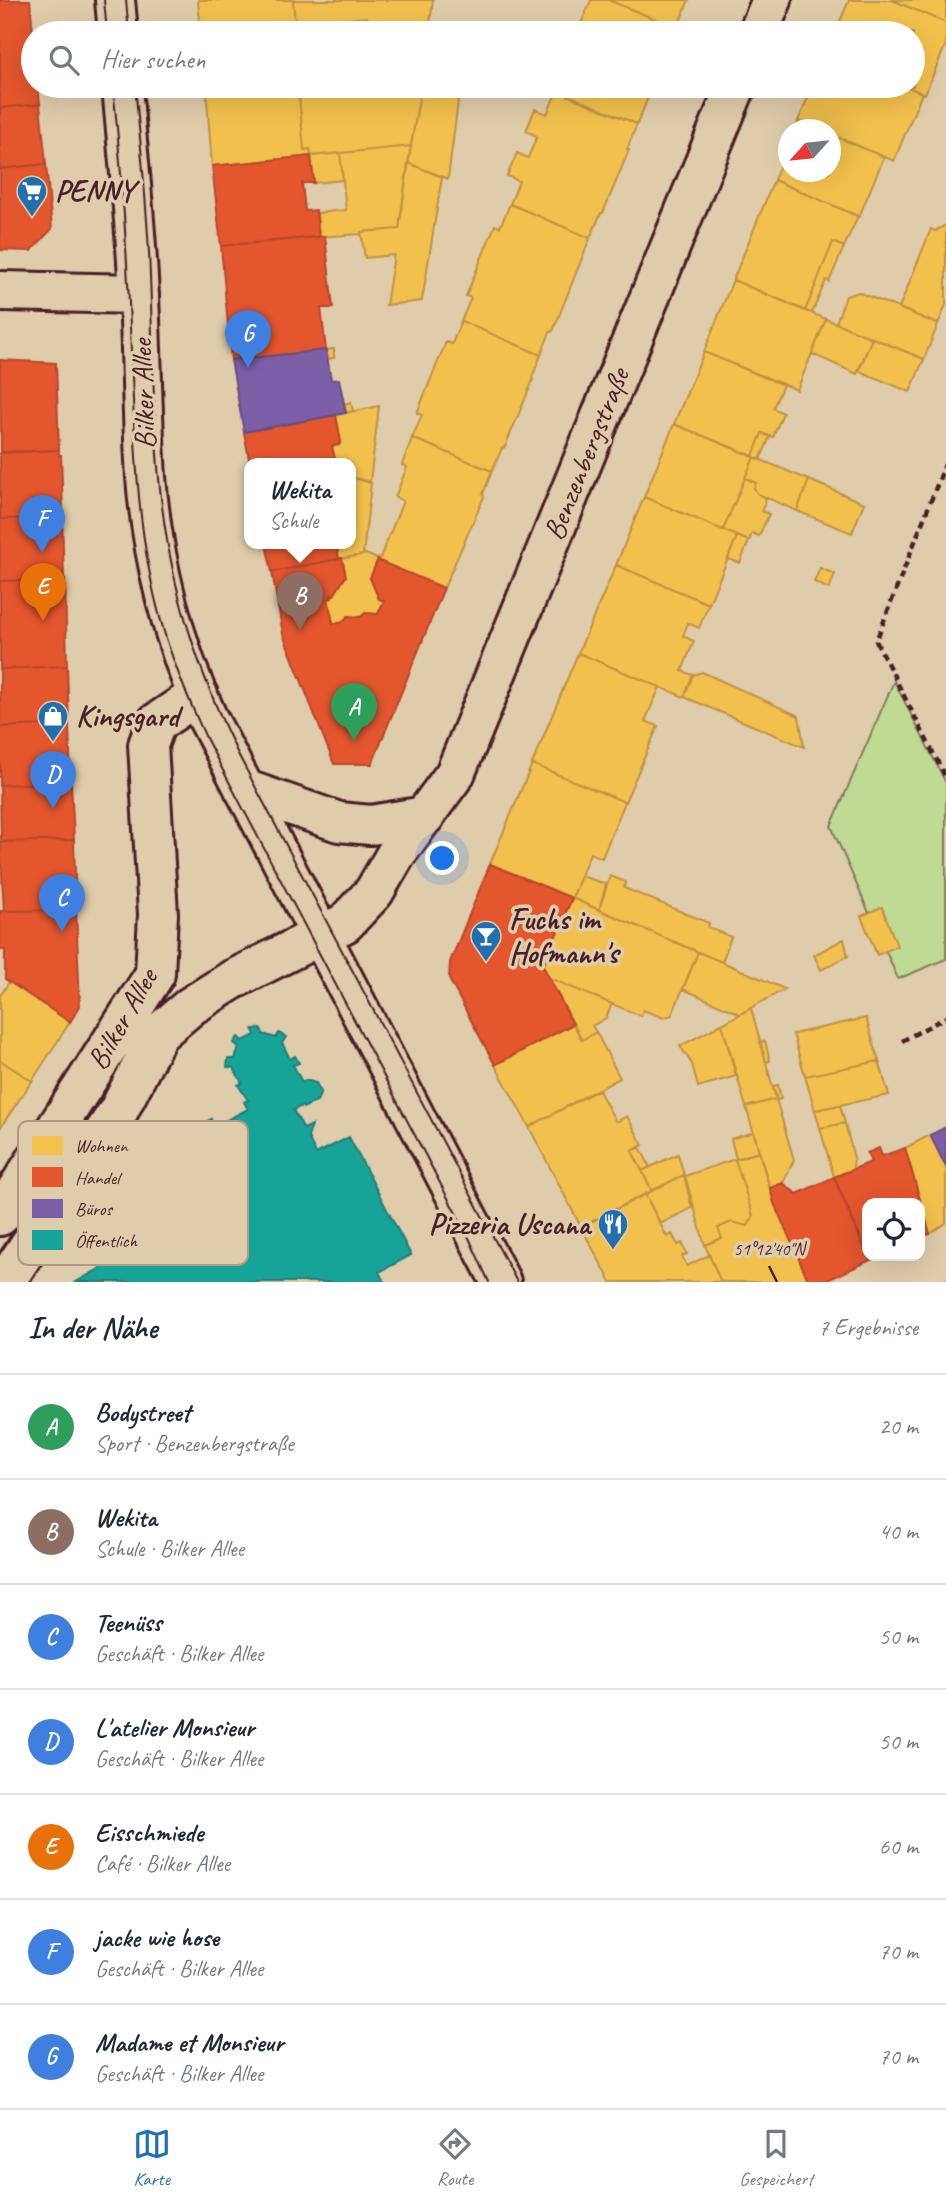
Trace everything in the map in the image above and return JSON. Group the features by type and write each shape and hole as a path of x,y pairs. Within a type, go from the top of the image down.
{"street":[{"path":"115,0 117,21"},
{"path":"763,21 772,0"},
{"name":"Bilker Allee","path":"123,98 139,294 146,478 153,527 176,634 198,695 244,789 501,1282"},
{"name":"Benzenbergstraße","path":"321,936 345,923 374,892 396,854 455,774 731,98"},
{"path":"0,291 139,294"},
{"name":"Bilker Allee","path":"61,1121 155,974 158,914 148,745 156,723 198,695"},
{"path":"244,789 339,822 371,825 425,816"},
{"name":"Bilker Allee","path":"112,1121 158,1034 191,1006 232,980 321,936"},
{"path":"155,974 191,1006"},
{"name":"Bilker Allee","path":"0,1216 18,1188"},
{"name":"Bilker Allee","path":"5,1282 18,1262"}],"path":[{"path":"946,462 876,641 946,778"},
{"path":"902,1041 946,1017"}],"green space":[{"path":"894,681 946,783 946,959 898,979 831,826"}],"building: Wohnen":[{"path":"198,0 293,0 295,21 200,21"},
{"path":"293,0 433,0 430,21 368,21 367,17 295,21"},
{"path":"591,0 608,0 660,21 582,21"},
{"path":"608,0 689,0 680,21 660,21"},
{"path":"849,0 892,0 946,23 946,44 925,94 925,21 840,21"},
{"path":"892,0 946,0 946,23"},
{"path":"207,98 299,98 304,150 310,149 311,156 212,166"},
{"path":"299,98 419,98 411,146 311,156 310,149 304,150"},
{"path":"419,98 458,98 448,179 408,163"},
{"path":"554,98 574,98 637,124 627,149 629,150 590,238 510,204 519,181 507,176 517,153 528,158 537,136 526,131 535,109 547,114"},
{"path":"575,98 648,98 637,124"},
{"path":"808,98 920,98 894,161 841,139 841,119 799,119"},
{"path":"841,139 884,157 859,217 779,182 841,182"},
{"path":"411,146 399,229 319,237 317,213 346,210 340,153"},
{"path":"340,153 343,180 314,183 311,156"},
{"path":"408,163 442,177 422,301 386,305 394,255 365,258 361,232 399,229"},
{"path":"774,180 858,216 844,247 833,242 805,311 733,280"},
{"path":"510,204 590,238 541,355 461,321 471,298 466,296 495,225 500,227"},
{"path":"946,225 946,305 938,324 899,308 931,229 935,231"},
{"path":"833,242 844,247 812,313 805,311"},
{"path":"733,280 826,319 797,390 704,352"},
{"path":"858,292 938,324 924,359 836,323 846,296"},
{"path":"826,319 872,338 857,374 812,354"},
{"path":"461,321 541,355 505,447 502,448 492,471 412,438 422,415 417,413 446,342 452,344"},
{"path":"872,338 924,359 910,392 859,371"},
{"path":"334,349 334,358 328,359 326,350"},
{"path":"704,352 783,385 773,408 783,413 773,437 762,433 753,456 674,424"},
{"path":"351,402 353,411 346,413 344,404"},
{"path":"379,406 370,482 356,478 356,458 335,458 332,446 341,442 336,415"},
{"path":"674,424 754,457 723,530 644,497"},
{"path":"762,433 770,437 760,460 753,456"},
{"path":"412,438 492,471 484,497 444,588 379,561 403,501 395,497 407,467 402,465"},
{"path":"754,457 809,480 797,511 758,494 754,488 756,483 745,478"},
{"path":"356,478 371,483 363,555 339,559 337,549 356,549"},
{"path":"745,478 756,483 754,488 758,494 766,498 762,511 769,514 759,536 752,533 749,541 723,530"},
{"path":"809,480 864,503 852,533 797,511"},
{"path":"644,497 737,536 709,604 616,565"},
{"path":"737,536 749,541 740,563 728,559"},
{"path":"363,553 378,559 370,578 379,599 384,601 378,614 348,616 341,623 333,623 328,599 332,598 331,595 334,595 346,576 342,558"},
{"path":"616,565 709,604 699,628 688,623 683,636 694,641 682,671 693,675 684,697 578,653"},
{"path":"820,568 835,574 829,589 814,582"},
{"path":"578,653 660,687 645,721 658,726 625,802 532,764"},
{"path":"702,672 799,716 804,747 684,697 693,675"},
{"path":"532,764 625,802 602,858 590,853 572,898 490,864"},
{"path":"581,876 606,884 599,910 572,898"},
{"path":"610,876 626,882 624,888 709,923 708,927 731,937 722,962 599,910"},
{"path":"572,898 698,952 672,1015 664,1018 643,1010 641,1016 549,978 543,966"},
{"path":"882,907 897,946 877,955 861,916"},
{"path":"844,939 848,956 821,970 814,955"},
{"path":"698,952 785,989 740,1014 683,989"},
{"path":"549,978 612,1004 606,1018 592,1026 596,1032 582,1040"},
{"path":"9,982 70,1022 32,1081 0,1060 0,996"},
{"path":"751,1008 776,1099 746,1107 722,1024"},
{"path":"866,1018 879,1061 805,1076 793,1034"},
{"path":"573,1024 582,1040 596,1032 620,1078 529,1127 495,1065"},
{"path":"722,1024 736,1076 698,1087 692,1064 680,1046"},
{"path":"765,1041 770,1061 766,1062 760,1042"},
{"path":"0,1060 32,1081 0,1128"},
{"path":"879,1061 889,1095 815,1110 805,1076"},
{"path":"778,1085 781,1099 777,1100 773,1086"},
{"path":"598,1089 616,1122 627,1116 643,1145 632,1151 652,1191 581,1227 529,1127"},
{"path":"776,1099 794,1160 783,1183 770,1188 746,1107"},
{"path":"840,1105 845,1123 820,1128 815,1110"},
{"path":"845,1123 854,1158 853,1169 834,1177 820,1128"},
{"path":"754,1132 759,1152 736,1159 731,1139"},
{"path":"930,1135 946,1167 946,1223 930,1234 925,1217 925,1198 920,1198 905,1148"},
{"path":"640,1147 650,1167 642,1171 632,1151"},
{"path":"759,1152 774,1203 809,1282 721,1282 705,1245 722,1238 718,1228 731,1222 748,1226 753,1216 735,1159"},
{"path":"678,1154 684,1175 652,1191 642,1171"},
{"path":"735,1159 753,1216 748,1226 731,1222 718,1228 722,1238 705,1245 685,1176"},
{"path":"684,1175 692,1208 660,1224 645,1194"},
{"path":"645,1194 667,1237 672,1234 678,1245 682,1243 687,1254 682,1256 687,1266 709,1255 721,1282 611,1282 581,1227"}],"building: Handel":[{"path":"0,0 30,0 32,21 21,21 21,98 39,98 40,104 0,108"},
{"path":"40,104 46,164 0,169 0,108"},
{"path":"311,156 314,183 302,183 305,211 316,210 319,237 221,246 212,166"},
{"path":"46,164 52,229 31,251 0,250 0,169"},
{"path":"325,236 333,308 321,308 326,350 231,360 221,246"},
{"path":"0,360 56,363 59,450 1,452"},
{"path":"336,415 341,442 332,446 335,458 249,458 244,432"},
{"path":"59,450 62,517 0,519 0,453"},
{"path":"62,517 64,578 0,581 0,519"},
{"path":"267,549 337,549 339,559 272,572"},
{"path":"342,558 346,576 334,595 331,595 332,598 328,599 333,623 341,623 348,616 378,614 384,601 379,599 370,578 378,559 444,588 372,764 334,764 283,634 272,572"},
{"path":"65,579 67,666 0,669 0,581"},
{"path":"67,666 69,724 0,727 0,669"},
{"path":"69,724 71,782 0,785 0,727"},
{"path":"71,782 74,840 1,842 0,785"},
{"path":"74,840 76,910 4,911 0,842"},
{"path":"490,864 572,898 543,966 573,1024 495,1065 449,979 450,962"},
{"path":"76,910 80,1006 70,1022 5,979 5,950 0,950 0,911"},
{"path":"879,1148 882,1156 905,1148 920,1198 862,1198 862,1241 834,1177 871,1162 867,1153"},
{"path":"834,1177 862,1244 862,1261 869,1261 823,1282 809,1282 770,1188 783,1183 797,1194"},
{"path":"925,1217 930,1234 925,1236"}],"building: Büros":[{"path":"326,350 331,380 339,379 346,413 244,432 231,360"},
{"path":"946,1127 946,1167 930,1135"}],"building: Öffentlich":[{"path":"261,1028 263,1034 276,1038 279,1033 286,1037 282,1043 290,1059 295,1056 299,1063 293,1065 302,1082 306,1080 316,1083 321,1092 317,1101 293,1110 304,1129 312,1125 308,1137 316,1154 349,1137 411,1255 379,1272 384,1282 76,1282 106,1265 248,1265 248,1121 225,1121 248,1109 244,1102 248,1100 238,1085 242,1083 234,1068 227,1067 228,1059 235,1059 239,1047 234,1043 238,1037 243,1041 255,1035 253,1029"}],"tram line":[{"path":"104,0 106,21"},
{"path":"126,0 128,21"},
{"path":"114,98 126,252 138,487 146,554 165,636 207,740 470,1240 489,1282"},
{"path":"136,98 148,228 159,483 174,577 188,628 205,679 237,752 517,1282"},
{"path":"942,1282 946,1280"}],"place":[{"name":"PENNY","path":"32,218"},
{"name":"Madame et Monsieur","path":"248,368"},
{"name":"jacke wie hose","path":"42,553"},
{"name":"Eisschmiede","path":"43,621"},
{"name":"Wekita","path":"300,630"},
{"name":"Bodystreet","path":"354,741"},
{"name":"Kingsgard","path":"53,743"},
{"name":"L'atelier Monsieur","path":"53,809"},
{"name":"Teenüss","path":"62,932"},
{"name":"Fuchs im Hofmann's","path":"486,963"},
{"name":"Pizzeria Uscana","path":"613,1251"}]}
